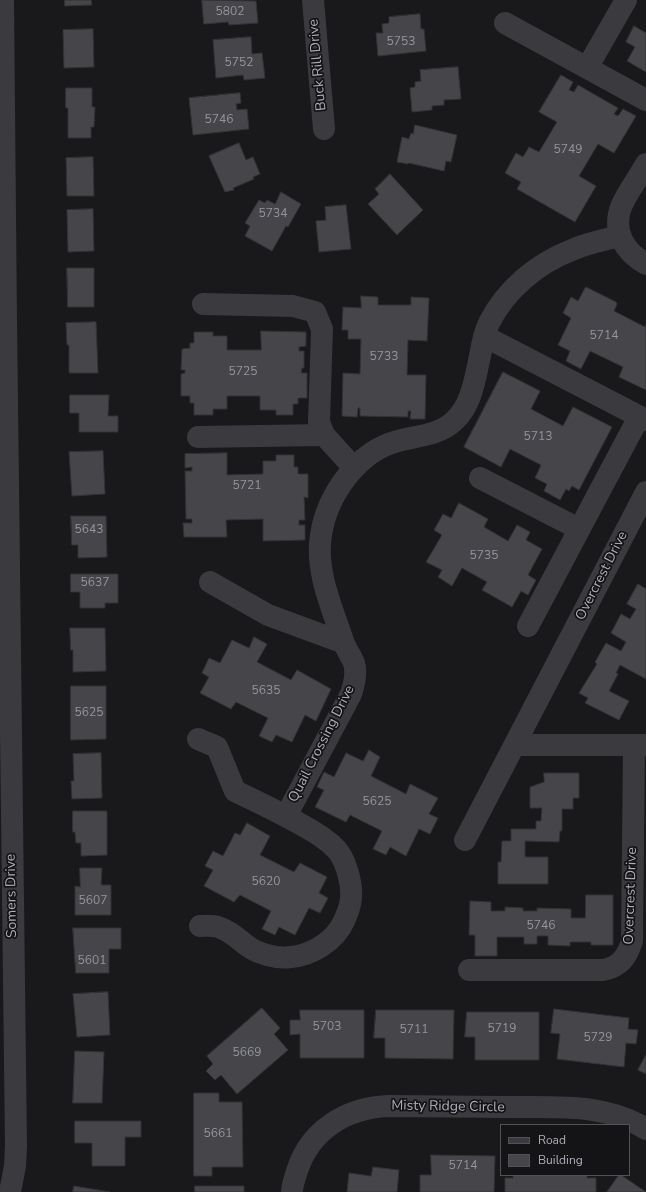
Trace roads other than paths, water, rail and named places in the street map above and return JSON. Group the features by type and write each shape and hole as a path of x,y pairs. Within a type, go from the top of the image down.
{"street":[{"name":"Somers Drive","path":"3,0 6,841 16,1146 15,1166 10,1192"},
{"name":"Buck Rill Drive","path":"313,0 324,129"},
{"path":"587,68 626,0"},
{"path":"505,23 646,100"},
{"path":"646,164 621,208 619,232 625,247 635,258 646,264"},
{"name":"Quail Crossing Drive","path":"286,816 351,694 354,683 355,668 344,643 323,579 320,561 321,535 326,513 331,501 354,468 369,455 381,447 438,430 454,421 463,412 472,394 484,336 489,323 505,299 523,280 544,264 573,249 620,236"},
{"path":"203,304 293,306 314,312 322,329 319,422 324,435 354,468"},
{"path":"484,336 642,419 579,529 528,626"},
{"path":"198,437 324,435"},
{"path":"480,478 579,529"},
{"name":"Overcrest Drive","path":"465,840 646,492"},
{"path":"210,582 268,615 344,643"},
{"path":"198,739 217,747 235,791 286,816 331,844 342,858 350,882 350,905 342,926 327,943 312,952 298,956 281,958 270,956 256,951 230,932 219,927 200,926"},
{"name":"Overcrest Drive","path":"469,970 603,970 612,968 622,962 632,941 640,746 515,745"},
{"name":"Misty Ridge Circle","path":"292,1192 297,1171 304,1154 318,1134 333,1122 355,1111 368,1108 388,1106 582,1108 615,1115 646,1130"}]}
